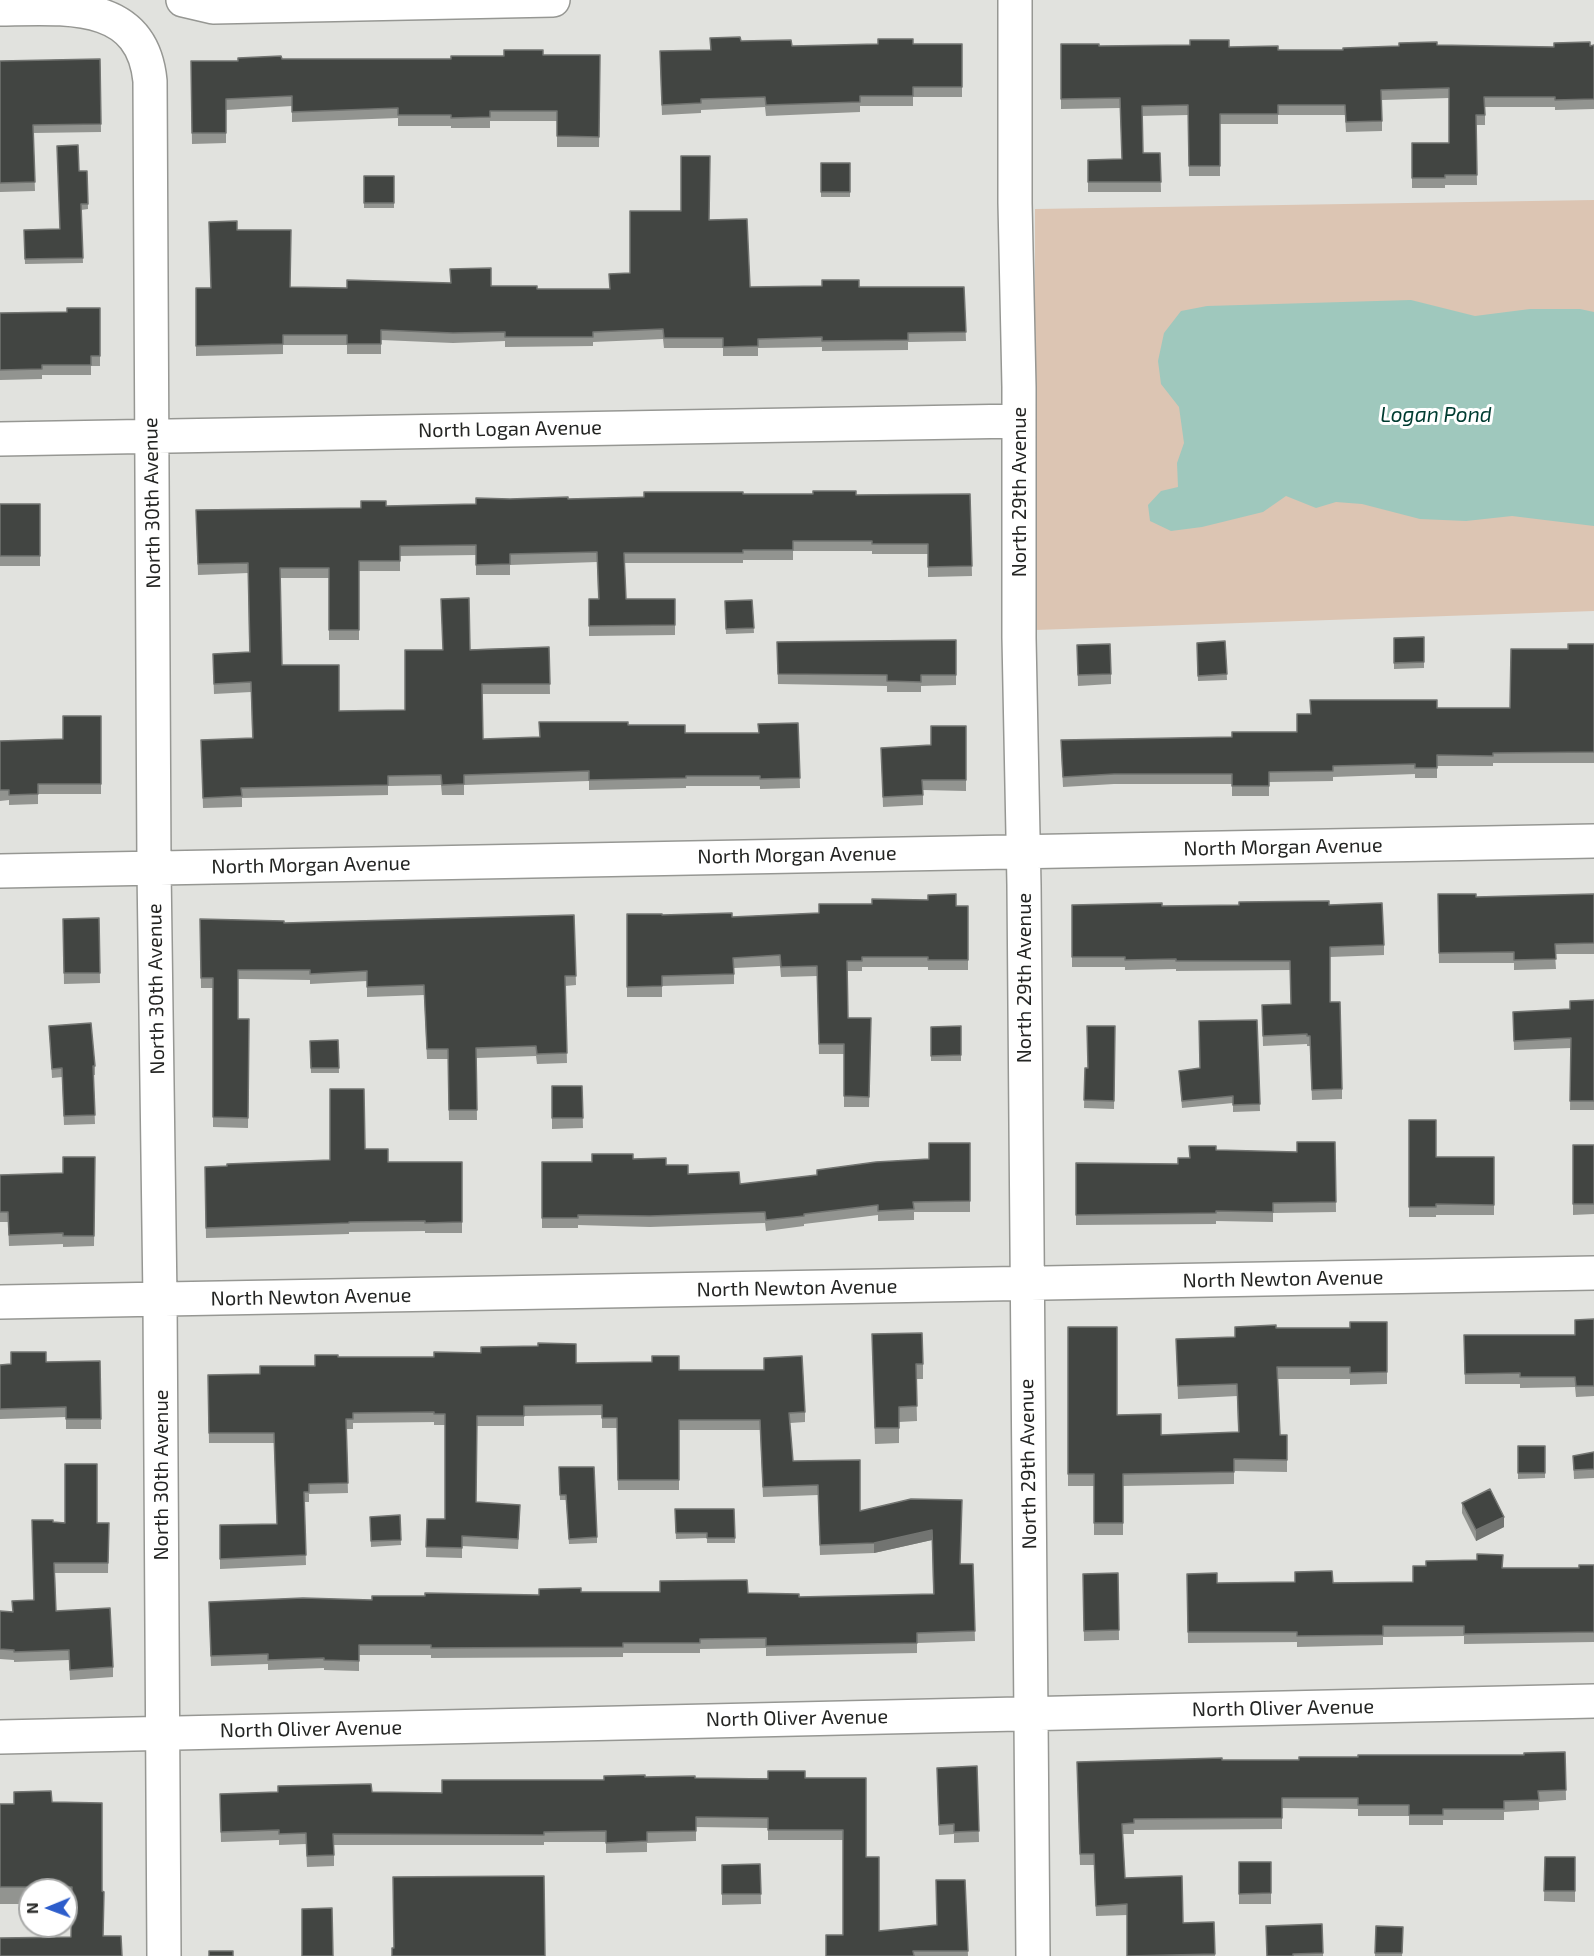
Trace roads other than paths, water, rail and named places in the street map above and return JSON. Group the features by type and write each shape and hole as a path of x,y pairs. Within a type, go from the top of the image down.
{"street":[{"path":"183,0 213,7 553,0"},
{"name":"North 29th Avenue","path":"1015,0 1019,638 1033,1956"},
{"name":"North 30th Avenue","path":"0,9 80,8 104,11 128,27 136,36 149,67 165,1956"},
{"name":"North Logan Avenue","path":"0,439 1019,421"},
{"name":"North Morgan Avenue","path":"0,871 1594,841"},
{"name":"North Newton Avenue","path":"0,1302 1594,1273"},
{"name":"North Oliver Avenue","path":"0,1737 1594,1701"}],"water":[{"name":"Logan Pond","path":"1411,300 1475,316 1530,309 1580,309 1594,312 1594,526 1512,516 1466,521 1420,519 1362,504 1336,502 1316,508 1286,496 1263,512 1202,527 1171,531 1150,521 1148,505 1161,491 1178,487 1177,463 1184,443 1179,407 1161,384 1158,361 1164,333 1181,311 1207,306"}]}
